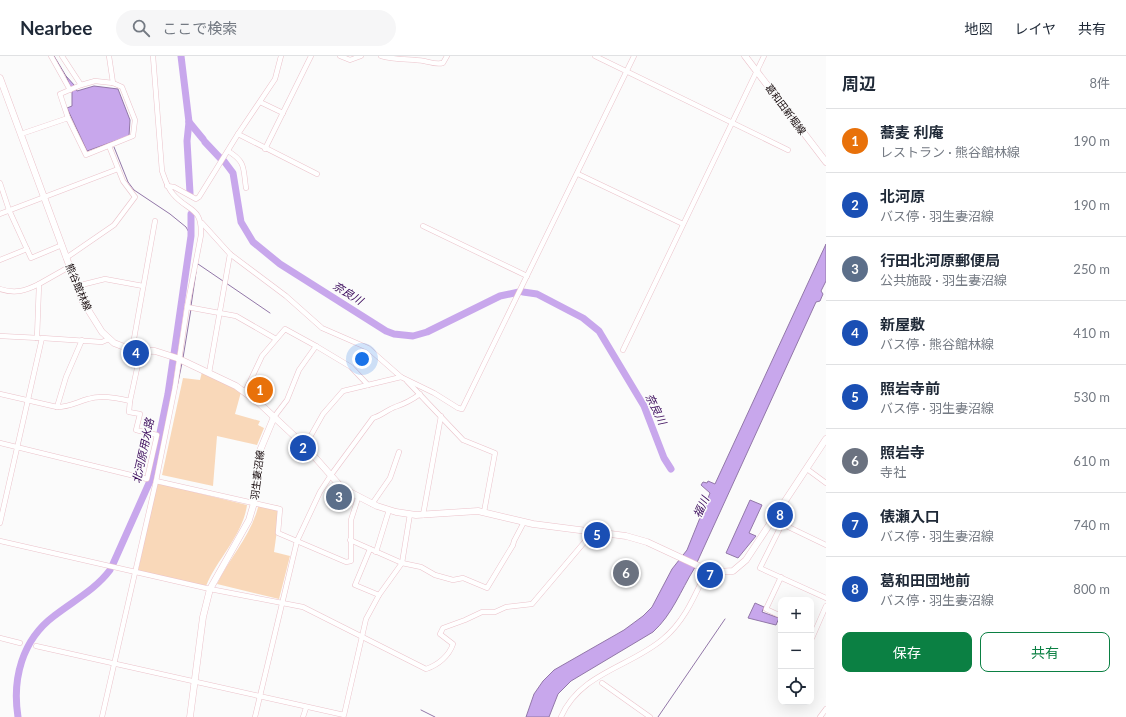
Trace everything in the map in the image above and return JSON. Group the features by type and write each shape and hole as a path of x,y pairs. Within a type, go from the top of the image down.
{"main road":[{"name":"葛和田新堀線","path":"745,56 826,162"},
{"name":"熊谷館林線","path":"0,78 69,267 91,316 109,339 119,346 135,350 155,352 178,358 245,392 274,418"},
{"path":"274,418 305,446 342,488 358,498 389,510 423,515 468,511 484,512 524,522 634,537 706,570 726,573 737,569 746,560 774,520 826,439"},
{"name":"羽生妻沼線","path":"190,717 203,617 210,589 245,529 254,502 259,453 274,418"}],"street":[{"path":"51,56 70,90"},
{"path":"62,56 81,85"},
{"path":"109,56 113,83"},
{"path":"153,56 162,171 167,186 174,195 198,214 202,223 230,254 286,296 322,328 368,348 403,377 464,440 495,453 484,512"},
{"path":"167,186 174,186 196,199 199,198 238,134 275,79 282,56"},
{"path":"266,149 311,56"},
{"path":"340,56 350,60 361,56"},
{"path":"381,56 398,60 423,60 439,64 443,63 447,56"},
{"path":"595,56 788,150"},
{"path":"305,446 322,415 343,391 368,385 403,377 462,409 519,296 527,276 578,174 634,56"},
{"path":"623,350 764,56"},
{"path":"95,81 113,83 122,87 135,120 132,136 86,155 68,118 60,94 70,90 95,81"},
{"path":"260,102 283,113"},
{"path":"21,134 68,118"},
{"path":"238,134 317,174"},
{"path":"66,258 114,225 134,197 123,182 109,146"},
{"path":"227,153 238,158 242,163 246,188"},
{"path":"0,214 118,169"},
{"path":"578,174 683,224"},
{"path":"0,183 9,210 31,258 62,245"},
{"path":"0,443 147,478 157,435 136,430 140,414 128,412 138,364 135,350 143,286 155,221"},
{"path":"102,717 156,481 175,387 178,358 202,223"},
{"path":"423,226 527,276"},
{"path":"0,260 27,248"},
{"path":"209,373 230,254"},
{"path":"0,289 9,292 24,292 69,267"},
{"path":"77,286 105,279 143,286"},
{"path":"0,523 29,400 40,338 39,284"},
{"path":"187,307 236,316 276,339"},
{"path":"245,392 262,356 284,329 351,367 368,385"},
{"path":"0,336 102,342 109,339"},
{"path":"57,407 66,377 82,340"},
{"path":"274,418 286,400 299,370 316,346"},
{"path":"0,394 66,408 89,398 119,398 130,401"},
{"path":"255,717 297,541 320,492 330,475 373,418 380,416 394,407 403,405 420,394"},
{"path":"423,515 441,416"},
{"path":"372,504 390,478 399,452"},
{"path":"807,469 826,483"},
{"path":"156,481 280,509 278,533 346,562 351,561 351,520 358,498"},
{"path":"376,552 389,510"},
{"path":"344,715 366,619 379,596 402,563 410,514"},
{"path":"774,520 826,545"},
{"path":"350,540 402,563 421,568 435,575 453,580 463,578 487,588 513,546 524,522"},
{"path":"782,524 760,568 826,598"},
{"path":"0,541 210,589 303,607 424,669 434,666 451,649 453,644 440,634 443,628 482,612 495,612 506,607 532,604 593,532"},
{"path":"370,549 355,584 379,596"},
{"path":"561,717 566,706 580,690 602,674 657,645 669,634 687,612 706,570"},
{"path":"778,615 766,609 781,577"},
{"path":"814,627 826,606"},
{"path":"0,638 20,643"},
{"path":"36,646 349,717"},
{"path":"602,683 650,717"},
{"path":"304,717 306,708"},
{"path":"820,717 826,709"}],"shaded area":[{"path":"66,76 75,86 77,91 94,86 118,89 130,120 129,136 87,151 67,108 72,106 72,91"},
{"path":"826,244 826,281 821,291 823,294 820,301 816,302 694,569 666,618 653,632 571,681 558,694 549,717 526,717 534,694 543,681 554,670 624,630 643,616 652,607 672,569 687,550 710,493 701,485 703,482 707,483 708,481 715,484"},
{"path":"202,372 241,392 235,414 260,421 258,425 264,428 257,445 217,436 213,486 162,475 183,378 200,380"},
{"path":"157,483 247,505 245,516 235,537 216,566 206,586 138,571"},
{"path":"750,500 762,505 749,533 756,536 738,558 726,553"},
{"path":"259,503 279,506 280,509 274,552 290,556 279,599 217,584 247,535"},
{"path":"755,603 764,607 762,612 778,618 778,620 776,625 748,618"}],"waterway":[{"path":"54,56 66,76"},
{"name":"北河原用水路","path":"181,56 189,122 187,141 190,193"},
{"name":"奈良川","path":"189,122 203,139"},
{"name":"奈良川","path":"205,142 221,159"},
{"path":"114,147 128,182 134,190 170,214 186,227 191,236"},
{"name":"奈良川","path":"224,161 233,173 241,222 253,242 280,264 386,331 394,334 413,336 427,332 500,296 519,292"},
{"name":"北河原用水路","path":"174,354 191,236 191,214"},
{"path":"198,264 223,281"},
{"path":"191,306 196,272"},
{"path":"226,283 270,313"},
{"name":"奈良川","path":"523,292 537,294 583,318 599,331 644,406 664,458 671,469"},
{"path":"183,358 191,309"},
{"name":"北河原用水路","path":"113,564 150,481 168,394 173,360"},
{"path":"177,387 182,363"},
{"name":"北河原用水路","path":"18,717 18,675 27,648 43,626 54,616 98,584 110,570"},
{"path":"658,717 725,619"},
{"path":"421,710 435,717"}],"place":[{"name":"新屋敷","path":"136,353"},
{"name":"蕎麦 利庵","path":"260,390"},
{"name":"北河原","path":"303,448"},
{"name":"行田北河原郵便局","path":"339,497"},
{"name":"葛和田団地前","path":"780,515"},
{"name":"照岩寺前","path":"597,535"},
{"name":"照岩寺","path":"626,573"},
{"name":"俵瀬入口","path":"710,575"}],"water label":[{"name":"福川","path":"701,507"}]}
